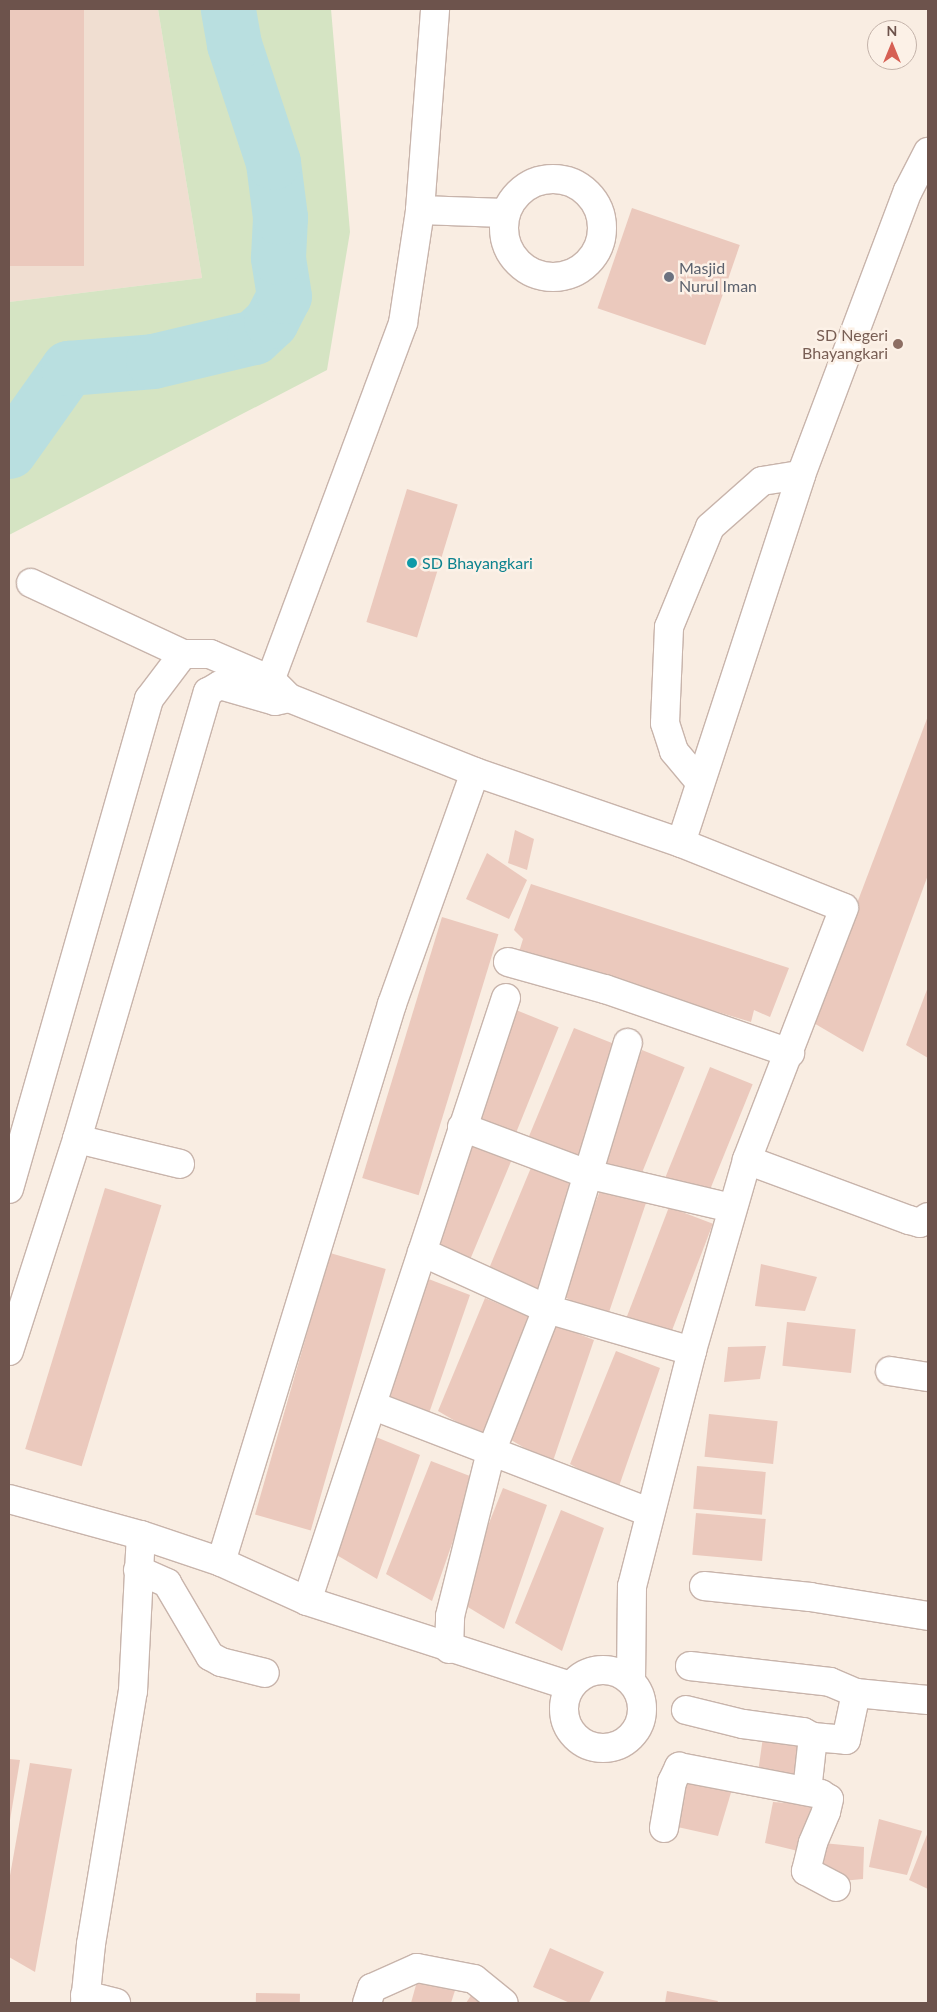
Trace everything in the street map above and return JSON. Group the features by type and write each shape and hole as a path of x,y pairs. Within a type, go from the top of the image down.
{"street":[{"path":"274,692 403,323 420,210 435,9"},
{"path":"681,843 801,475 908,191 928,152"},
{"path":"420,210 504,213"},
{"path":"700,781 674,751 665,723 669,627 710,527 762,481 801,475"},
{"path":"31,583 183,654 210,654 274,692 475,772 681,843 844,908 790,1053 747,1160 692,1351 649,1512 632,1586 631,1680"},
{"path":"9,1189 149,699 183,654"},
{"path":"9,1351 77,1139 208,692 220,685 274,692"},
{"path":"221,1562 392,1004 475,772"},
{"path":"508,962 605,990 790,1053"},
{"path":"308,1601 374,1406 462,1126 506,998"},
{"path":"448,1649 450,1616 491,1452 547,1310 628,1043"},
{"path":"462,1126 587,1174 732,1208"},
{"path":"77,1139 180,1164"},
{"path":"747,1160 909,1220 920,1223 928,1217"},
{"path":"422,1252 547,1310 692,1351"},
{"path":"890,1372 928,1377"},
{"path":"374,1406 649,1512"},
{"path":"9,1500 141,1535 221,1562 308,1601 448,1649 570,1686"},
{"path":"116,2003 85,1999 133,1691 141,1535"},
{"path":"138,1570 167,1583 210,1656 221,1662 265,1673"},
{"path":"704,1586 810,1597 928,1616"},
{"path":"690,1666 830,1682 856,1693 928,1700"},
{"path":"599,1669 616,1671 631,1680 640,1692 644,1707 641,1722 634,1735 622,1744 607,1748 592,1747 578,1740 568,1729 564,1715 564,1700 570,1686 583,1675 599,1669"},
{"path":"686,1710 743,1724 803,1732 813,1737 846,1740 856,1693"},
{"path":"807,1791 813,1737"},
{"path":"664,1828 672,1782 679,1766 807,1791 828,1799 806,1871 836,1887"},
{"path":"367,2003 372,1988 417,1968 474,1979 504,2003"}],"shaded area":[{"path":"9,9 158,9 202,278 9,302"}],"green space":[{"path":"158,9 331,9 350,232 327,370 9,535 9,302 202,278"}],"building":[{"path":"9,9 84,9 84,266 9,266"},
{"name":"Masjid Nurul Iman","path":"632,208 740,245 705,345 597,308"},
{"name":"SD Bhayangkari","path":"407,489 458,504 417,637 366,622"},
{"path":"928,716 928,875 863,1052 812,1022"},
{"path":"515,830 534,839 527,870 508,863"},
{"path":"487,853 527,880 509,919 466,899"},
{"path":"531,884 789,968 770,1017 754,1010 751,1022 519,952 523,939 514,930"},
{"path":"442,917 498,934 419,1195 362,1178"},
{"path":"928,987 928,1058 906,1045"},
{"path":"516,1010 559,1027 513,1139 471,1122"},
{"path":"574,1028 617,1045 575,1169 527,1141"},
{"path":"642,1050 685,1067 639,1180 596,1163"},
{"path":"710,1067 753,1084 707,1197 664,1180"},
{"path":"471,1135 515,1152 467,1267 430,1249"},
{"path":"535,1158 578,1175 536,1299 488,1271"},
{"path":"605,1179 648,1197 606,1321 558,1293"},
{"path":"105,1188 161,1205 82,1466 25,1449"},
{"path":"669,1207 713,1224 669,1339 625,1322"},
{"path":"330,1253 386,1269 311,1530 255,1514"},
{"path":"761,1264 817,1277 805,1311 755,1306"},
{"path":"426,1278 470,1295 427,1419 380,1392"},
{"path":"485,1298 528,1316 486,1439 438,1411"},
{"path":"787,1322 856,1329 851,1373 782,1366"},
{"path":"551,1323 594,1340 552,1464 504,1436"},
{"path":"766,1346 760,1379 724,1382 728,1347"},
{"path":"616,1351 660,1368 617,1492 570,1464"},
{"path":"709,1414 778,1421 773,1464 705,1457"},
{"path":"376,1437 420,1455 377,1579 330,1551"},
{"path":"431,1461 475,1478 432,1601 386,1574"},
{"path":"697,1466 766,1472 762,1515 693,1509"},
{"path":"503,1488 547,1505 504,1629 458,1601"},
{"path":"561,1510 604,1528 562,1651 515,1623"},
{"path":"696,1513 766,1519 762,1561 692,1555"},
{"path":"763,1737 806,1743 800,1783 757,1777"},
{"path":"9,1759 20,1760 10,1820 9,1820"},
{"path":"30,1763 72,1769 35,1972 9,1957 9,1881"},
{"path":"678,1776 733,1786 718,1836 673,1826"},
{"path":"773,1802 817,1805 798,1851 765,1843"},
{"path":"879,1819 922,1831 907,1875 869,1867"},
{"path":"928,1832 928,1889 909,1880"},
{"path":"823,1843 864,1847 863,1879 842,1881 819,1872"},
{"path":"550,1948 604,1972 589,2003 570,2003 533,1987"},
{"path":"419,1974 457,1984 451,2003 411,2003"},
{"path":"667,1991 718,2001 717,2003 665,2003"},
{"path":"256,1993 300,1994 300,2003 256,2003"},
{"path":"472,1994 488,2003 466,2003"}],"waterway":[{"path":"9,451 68,368 153,361 254,337 271,321 284,296 278,257 280,217 273,162 234,44 228,9"}],"place":[{"name":"Masjid Nurul Iman","path":"669,277"},
{"name":"SD Negeri Bhayangkari","path":"898,344"},
{"name":"SD Bhayangkari","path":"412,563"}]}
